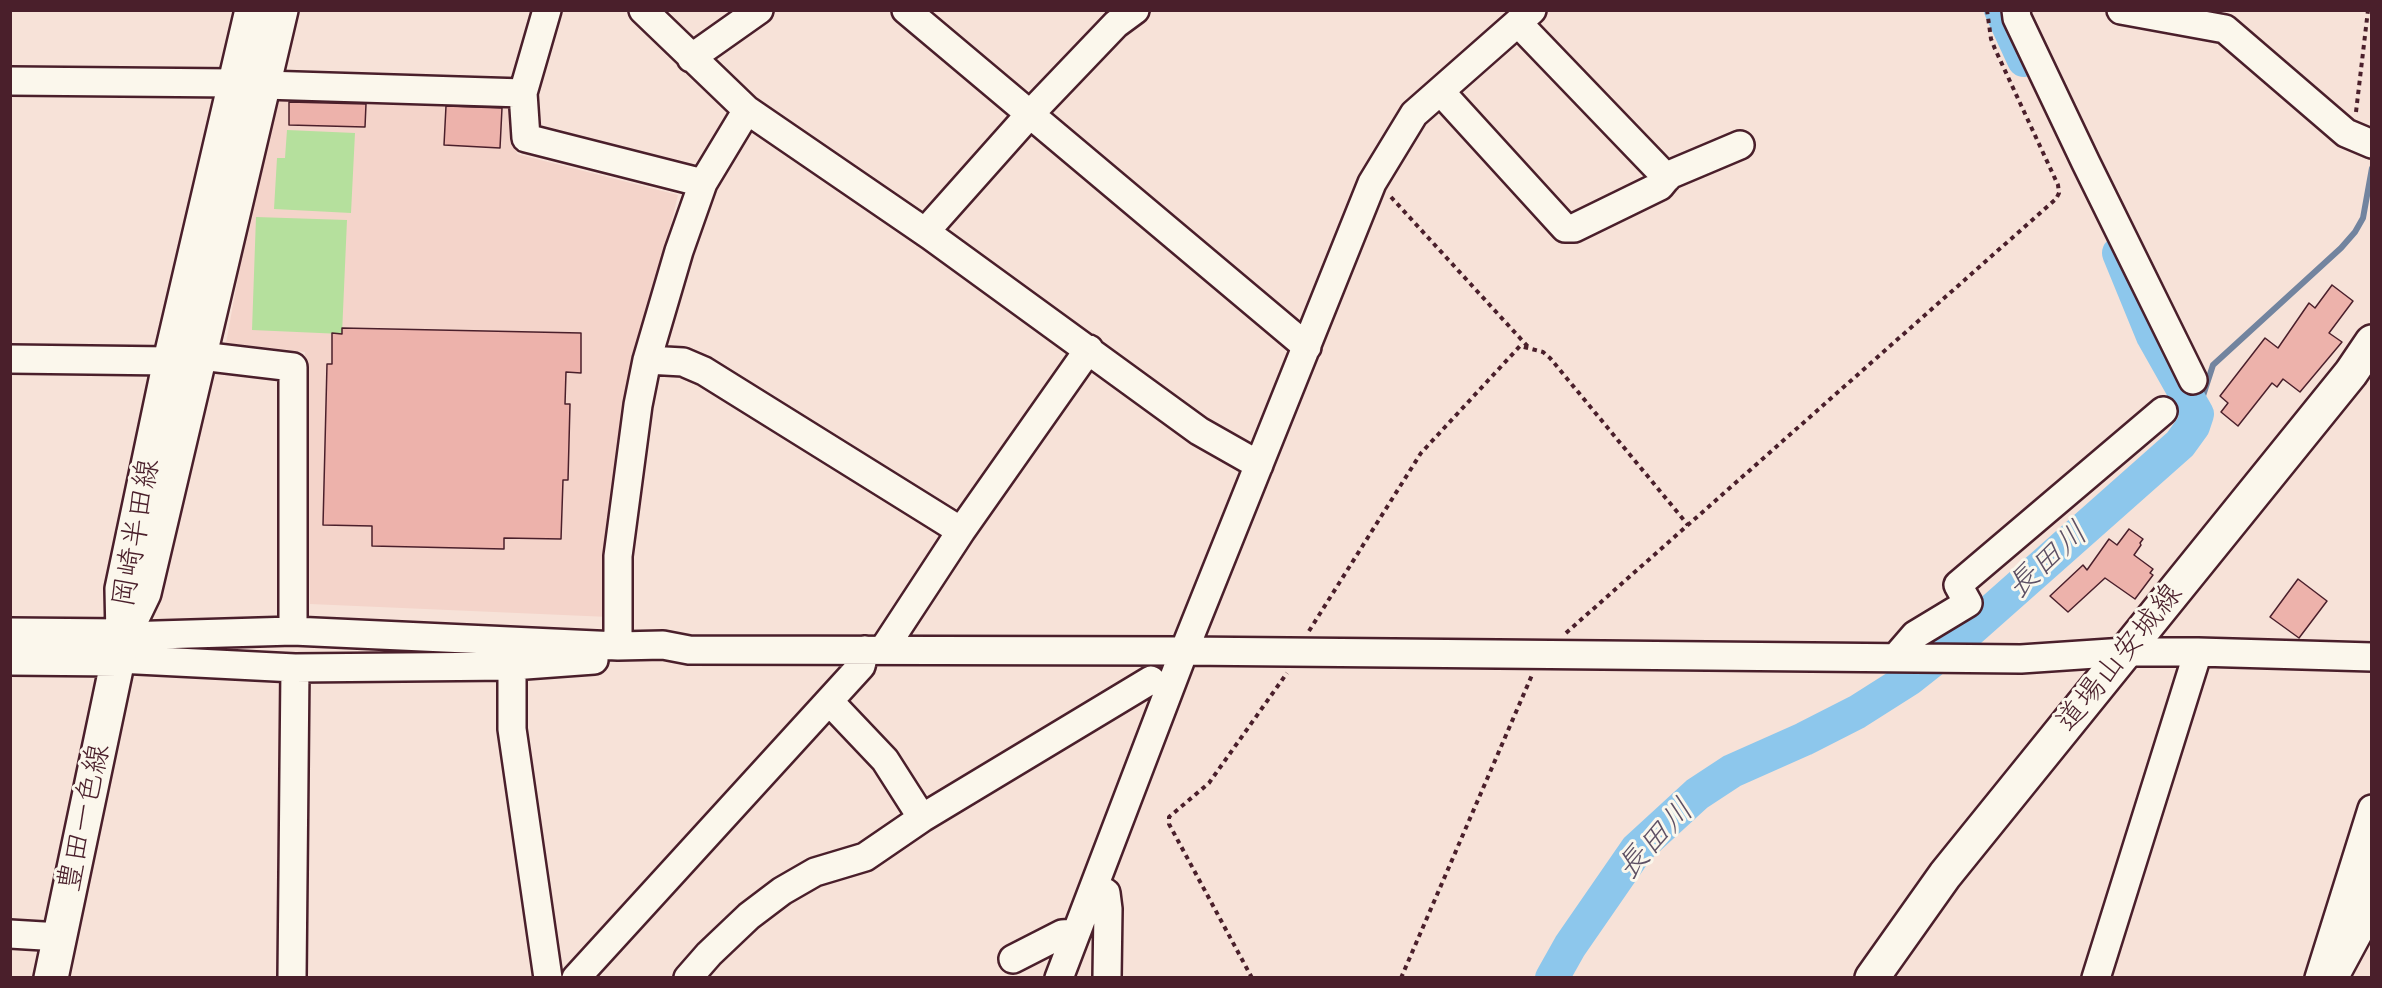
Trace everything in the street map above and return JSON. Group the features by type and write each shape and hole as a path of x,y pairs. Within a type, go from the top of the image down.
{"main road":[{"name":"岡崎半田線","path":"249,84 252,10"},
{"name":"岡崎半田線","path":"121,648 144,593 185,358 249,84 281,10"},
{"name":"道場山安城線","path":"1872,978 1945,875 2350,373 2372,342"},
{"path":"10,634 121,648"},
{"path":"10,658 121,648"},
{"name":"豊田一色線","path":"51,978 121,648"}],"street":[{"path":"548,10 523,93 526,138 703,183"},
{"path":"643,10 747,110 925,232 1089,349 1151,398 1198,431 1259,465"},
{"path":"691,58 759,10"},
{"path":"906,10 1307,347"},
{"path":"2016,10 2017,18 2086,164 2193,380"},
{"path":"2121,10 2225,29 2346,133 2363,140"},
{"path":"925,232 1123,14"},
{"path":"1059,978 1184,651 1374,179 1414,114 1525,17 1667,178"},
{"path":"10,81 249,84 523,93"},
{"path":"1440,91 1565,228 1574,228 1660,186 1669,175 1740,145"},
{"path":"618,646 618,556 638,405 647,360 679,251 703,183 747,110"},
{"path":"576,978 861,666 961,531 1089,349"},
{"path":"10,359 185,358 293,367 293,631"},
{"path":"647,360 683,362 704,371 961,531"},
{"path":"1896,657 1915,635 1968,603 1958,585 2163,411"},
{"path":"121,648 293,631 618,646 663,645 689,650 1184,651 2021,659 2125,652 2198,652 2372,657"},
{"path":"121,648 295,668 512,666 666,656 689,650"},
{"path":"2096,978 2198,652"},
{"path":"512,666 512,729 548,978"},
{"path":"292,978 295,668"},
{"path":"688,978 709,954 749,916 782,891 815,872 865,856 922,818 1151,680"},
{"path":"829,701 885,760 922,818"},
{"path":"2319,978 2372,809"},
{"path":"2334,978 2361,928 2372,865"},
{"path":"1095,886 1106,893 1108,909 1107,978"},
{"path":"1013,959 1062,934 1076,933"},
{"path":"10,934 60,936"}],"path":[{"path":"1401,978 1541,655 2056,199 2059,193 2058,185 1990,39 1987,10"},
{"path":"2363,140 2356,95 2368,10"},
{"path":"1374,179 1530,349"},
{"path":"1252,978 1169,824 1169,817 1209,783 1290,670 1304,639 1421,453 1520,346 1543,352 1550,357 1688,525"}],"shaded area":[{"path":"271,97 511,100 517,154 678,195 637,363 609,617 310,604 305,352 226,343"}],"green space":[{"path":"287,130 355,133 351,213 274,209 277,158 285,158"},
{"path":"256,217 347,220 342,334 252,330"}],"building":[{"path":"289,102 366,104 365,127 289,125"},
{"path":"446,106 502,108 500,148 444,145"},
{"path":"2332,285 2353,301 2329,333 2342,342 2300,392 2283,379 2277,387 2272,383 2238,426 2221,412 2228,403 2220,396 2265,338 2278,348 2309,303 2315,308"},
{"path":"342,328 581,333 581,373 566,372 565,404 570,404 568,480 563,480 561,539 504,538 504,549 372,546 372,526 323,525 327,364 332,364 332,333 342,334"},
{"path":"2129,529 2143,539 2134,555 2153,569 2150,573 2153,575 2135,599 2105,578 2068,612 2050,596 2083,565 2087,570 2109,539 2117,545"},
{"path":"2298,579 2327,601 2299,638 2270,617"}],"waterway":[{"name":"長田川","path":"2001,10 2024,60"},
{"path":"2197,414 2213,365 2341,248 2355,232 2363,218 2372,168"},
{"name":"長田川","path":"1552,978 1570,946 1637,849 1697,794 1732,771 1857,712 1909,679 1961,638 2180,444 2193,426 2197,414 2153,336 2119,253"}]}
